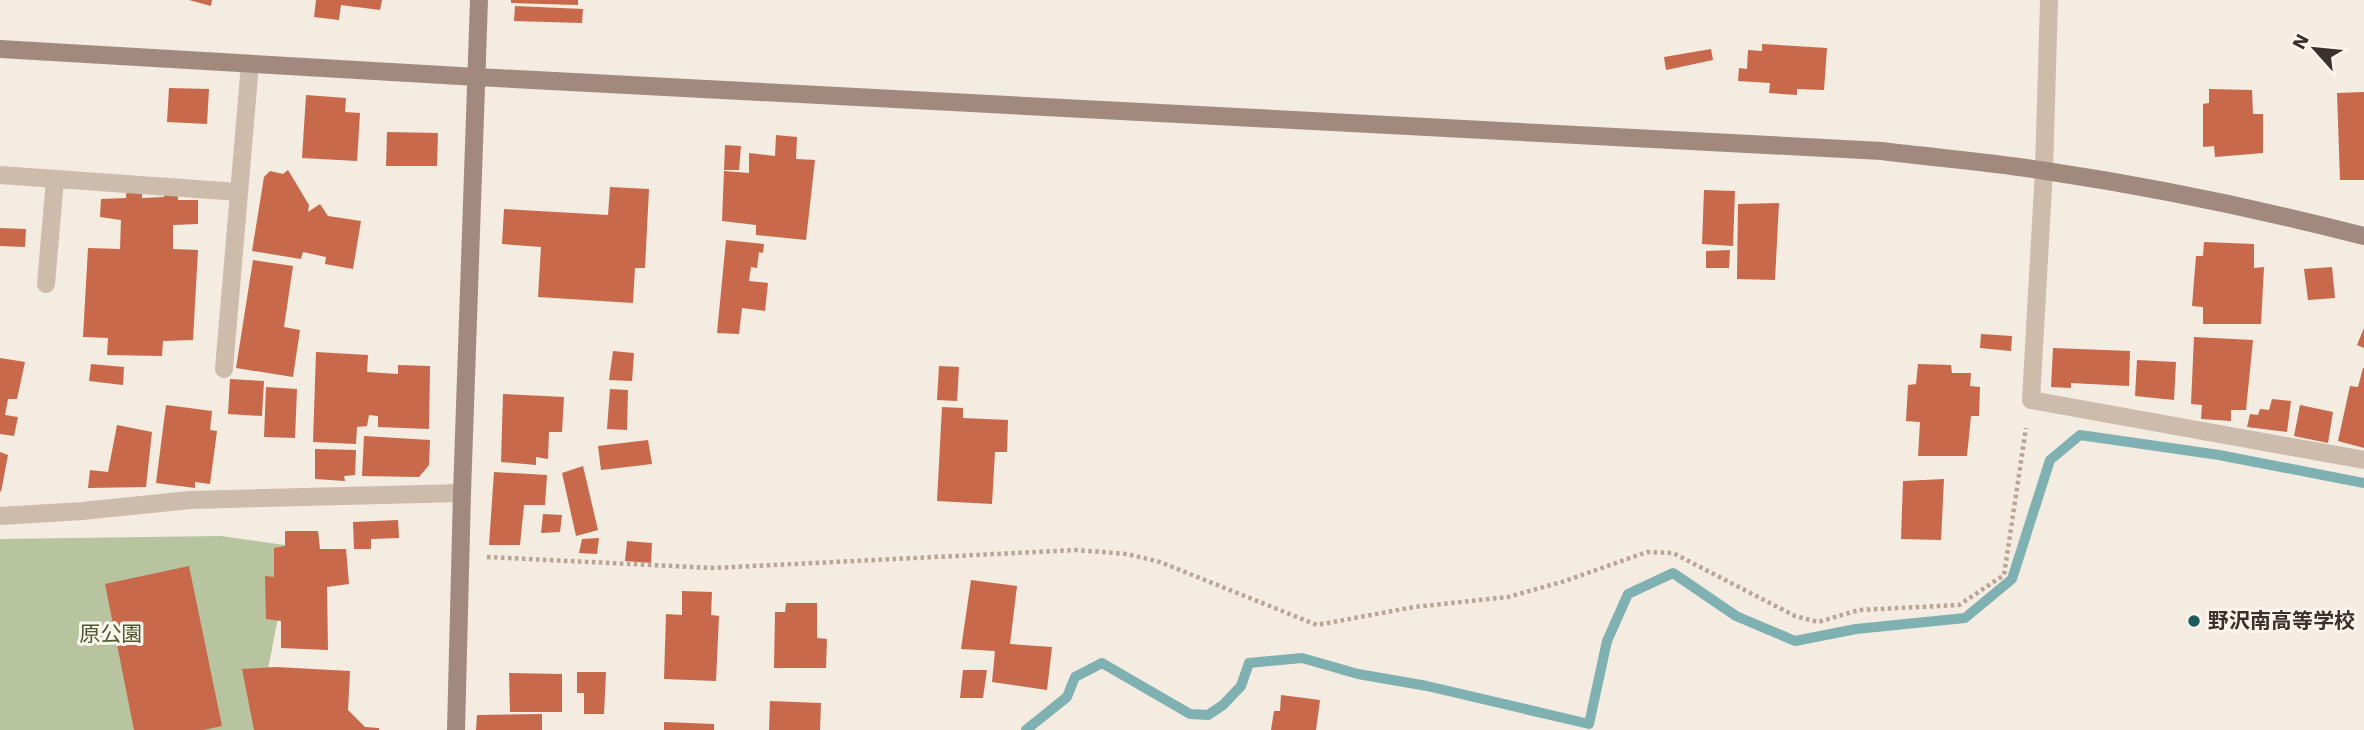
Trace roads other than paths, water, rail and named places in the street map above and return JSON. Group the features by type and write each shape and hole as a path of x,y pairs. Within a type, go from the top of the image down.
{"street":[{"path":"456,730 479,0"},
{"path":"2049,0 2044,170 2031,400 2364,460"},
{"path":"0,49 477,77 1882,151 2044,170 2283,215 2364,236"},
{"path":"224,369 250,64"},
{"path":"0,175 239,192"},
{"path":"47,284 55,179"},
{"path":"0,516 190,500 462,493"}],"waterway":[{"path":"1026,730 1067,697 1075,677 1102,663 1190,714 1208,715 1223,705 1241,686 1249,663 1302,658 1358,674 1427,686 1589,724 1607,641 1628,594 1673,573 1736,616 1795,641 1856,629 1965,618 2012,579 2050,460 2080,435 2219,455 2364,483"}],"place":[{"name":"野沢南高等学校","path":"2194,621"}],"park label":[{"name":"原公園","path":"111,634"}]}
